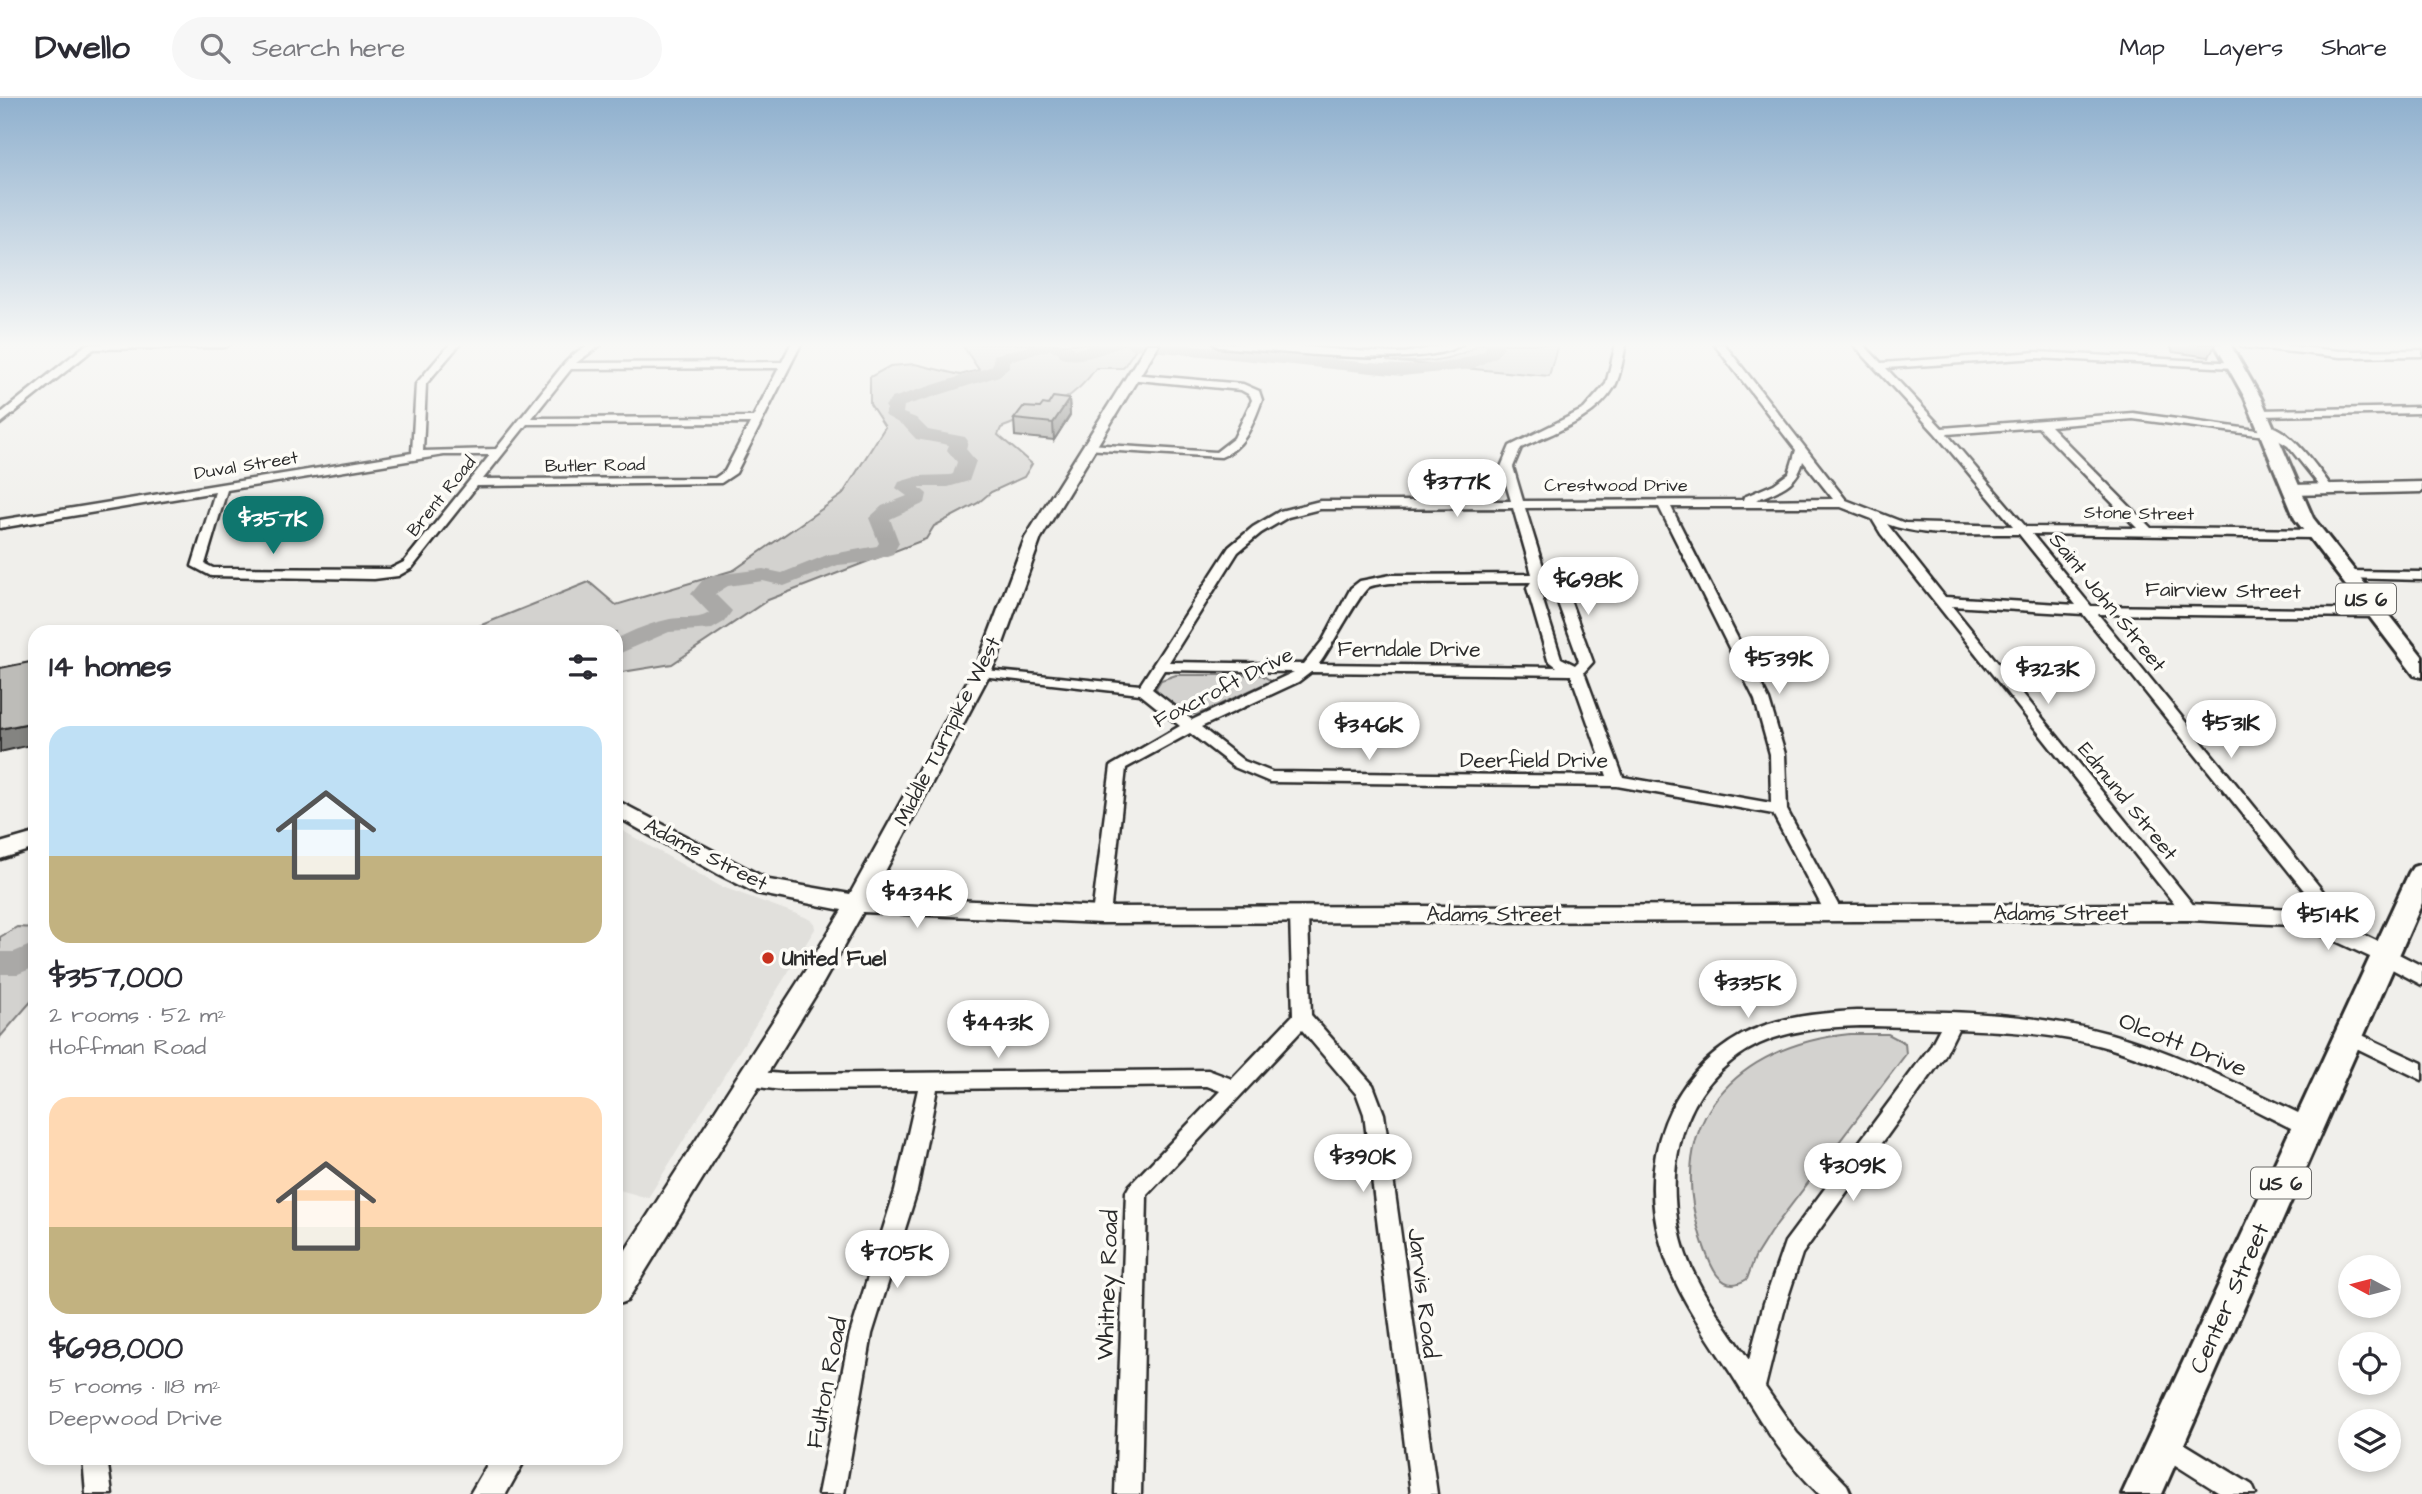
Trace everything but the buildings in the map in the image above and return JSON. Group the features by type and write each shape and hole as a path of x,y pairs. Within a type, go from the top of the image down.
{"main road":[{"name":"Middle Turnpike West","path":"623,1280 814,978 981,672 996,640 1033,538 1112,409"},
{"name":"US 6","path":"2257,409 2302,514 2422,670"},
{"path":"2291,490 2422,487"},
{"name":"Adams Street","path":"623,811 753,883 791,894 856,903 1101,915 2190,912 2292,917 2337,932 2385,955"},
{"path":"0,851 28,842"},
{"name":"Center Street","path":"2142,1494 2422,873"},
{"path":"487,1494 506,1465"}],"street":[{"path":"417,455 420,409"},
{"name":"Brent Road","path":"222,487 198,566 211,572 393,573 408,565 533,409"},
{"path":"524,421 757,420 763,409"},
{"path":"1089,447 1217,455 1230,452 1237,445 1253,409"},
{"path":"1540,578 1507,467 1516,446 1590,409"},
{"path":"1768,409 1842,503"},
{"name":"Saint John Street","path":"1918,409 2089,610 2316,894 2329,912 2337,932"},
{"path":"1938,431 2133,416 2265,425 2422,410"},
{"name":"Butler Road","path":"473,483 717,481 730,473 757,420"},
{"path":"2042,424 2146,530"},
{"path":"2265,425 2291,443 2328,489"},
{"name":"Duval Street","path":"0,524 417,455 499,452"},
{"path":"1742,501 1777,486 1794,474 1800,452"},
{"path":"1662,502 1742,659 1774,730 1780,791 1779,810 1834,914"},
{"name":"Crestwood Drive","path":"1144,690 1233,550 1256,530 1284,514 1320,505 1351,503 1842,503"},
{"name":"Stone Street","path":"1842,503 1903,526 1932,529 2315,534"},
{"name":"Edmund Street","path":"1878,518 1885,531 2190,912"},
{"path":"2347,575 2422,576"},
{"path":"1540,578 1533,588 1555,660 1577,671 1617,781"},
{"path":"1540,578 1558,584 1586,662 1577,671"},
{"name":"Foxcroft Drive","path":"1101,915 1119,766 1189,727 1308,669 1319,659 1356,591 1365,584 1391,579 1540,578"},
{"name":"Fairview Street","path":"1942,601 2089,610 2376,612"},
{"name":"Ferndale Drive","path":"1158,666 1577,671"},
{"path":"981,672 1144,690"},
{"name":"Deerfield Drive","path":"1144,690 1239,764 1270,777 1617,781 1779,810"},
{"path":"1299,915 1302,1017"},
{"path":"2385,955 2422,978"},
{"name":"Whitney Road","path":"1128,1494 1137,1192 1302,1017"},
{"name":"Jarvis Road","path":"1302,1017 1366,1091 1374,1114 1424,1494"},
{"name":"Olcott Drive","path":"1838,1494 1774,1424 1690,1290 1670,1237 1664,1192 1667,1150 1676,1112 1697,1079 1729,1051 1783,1027 1830,1018 1952,1022 2053,1030 2109,1040 2168,1061 2306,1126"},
{"path":"1753,1388 1775,1303 1793,1249 1937,1052 1952,1022"},
{"path":"2347,1035 2422,1072"},
{"path":"750,1079 782,1082 1208,1078 1234,1088"},
{"name":"Fulton Road","path":"831,1494 861,1334 906,1191 929,1081"},
{"path":"2164,1443 2243,1494"},
{"path":"96,1465 99,1494"}],"shaded area":[{"path":"873,409 1046,409 1001,428 998,435 1032,464 1024,477 991,492 978,503 934,526 926,539 768,600 672,664 623,672 623,625 482,625 589,582 616,605 734,570 842,495 885,427"},
{"path":"1176,675 1262,675 1271,681 1197,715 1182,712 1159,694 1156,688 1161,680"},
{"path":"623,831 720,886 805,917 814,922 815,929 648,1198 623,1191"},
{"path":"17,927 28,928 28,1005 0,1037 0,937"},
{"path":"1850,1034 1888,1034 1905,1043 1906,1054 1770,1233 1755,1257 1747,1279 1737,1284 1722,1280 1707,1256 1692,1196 1692,1158 1701,1125 1718,1096 1743,1073 1773,1054 1809,1041"}],"waterway":[{"path":"623,644 661,628 681,624 701,625 714,619 721,611 702,594 710,586 723,580 763,575 784,580 834,559 868,556 886,550 889,543 879,518 889,510 918,499 917,494 906,486 919,482 955,480 962,477 967,461 956,450 959,441 922,435 910,422 893,415 896,409"},
{"path":"0,963 18,963 28,958"}],"place":[{"name":"United Fuel","path":"768,958"}]}
